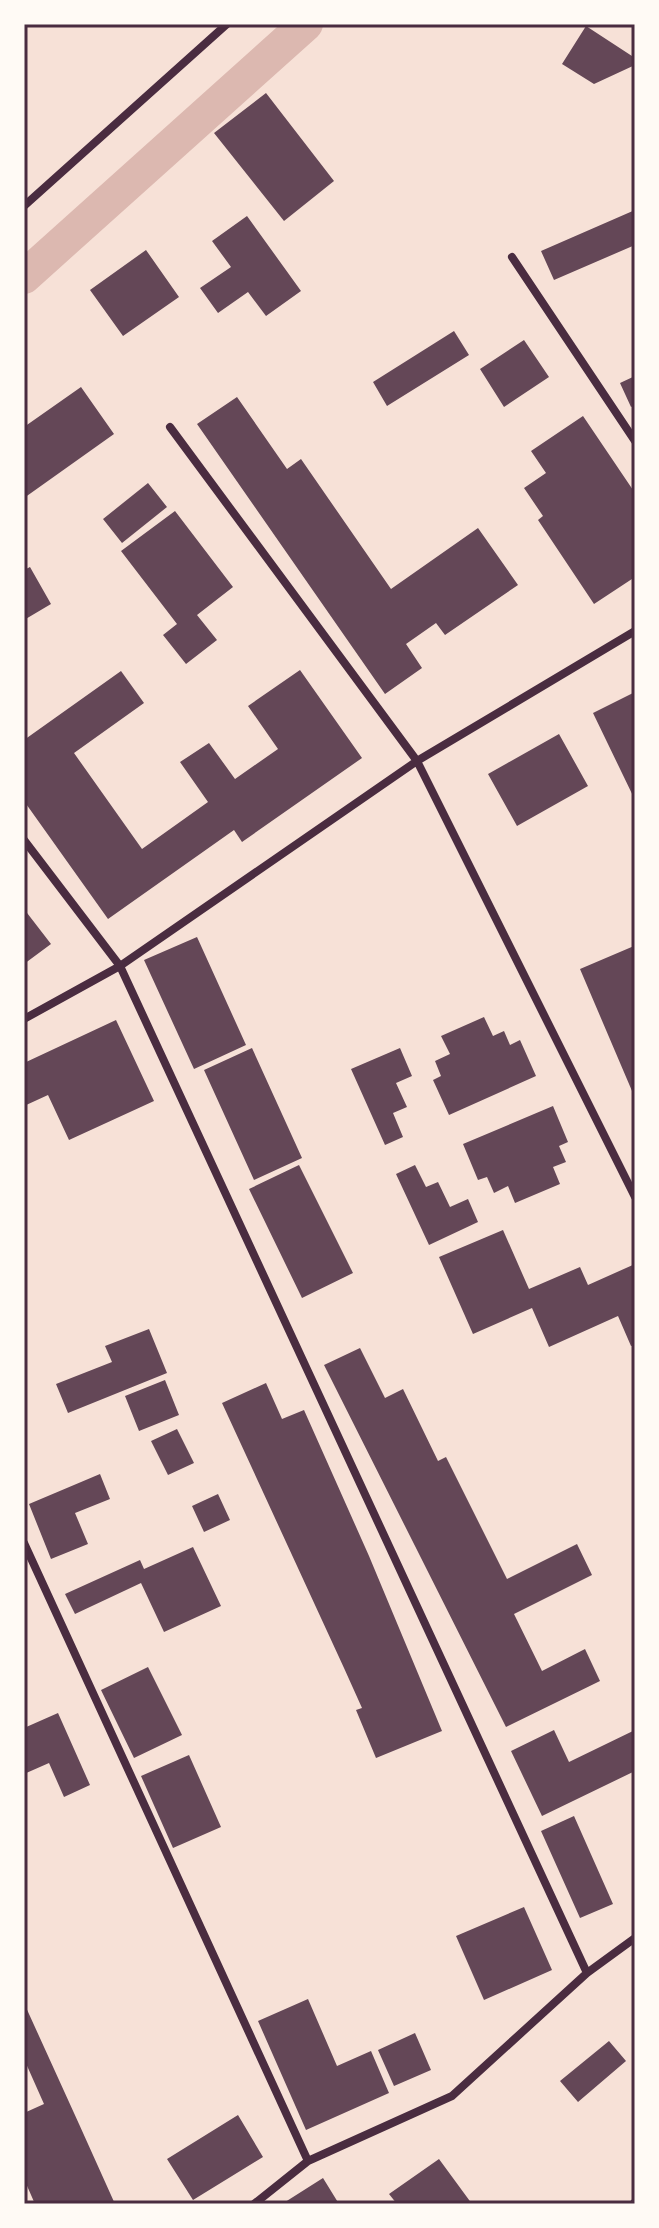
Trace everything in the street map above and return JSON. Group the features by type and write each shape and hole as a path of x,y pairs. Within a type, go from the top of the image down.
{"street":[{"path":"24,206 227,24"},
{"path":"512,257 635,441"},
{"path":"170,427 417,761 635,1197"},
{"path":"24,1019 120,966 417,761 635,631"},
{"path":"24,840 120,966 587,1973"},
{"path":"24,1543 308,2161"},
{"path":"254,2204 308,2161 452,2096 587,1973 635,1938"}],"building":[{"path":"586,26 635,58 635,65 594,84 562,64"},
{"path":"266,93 334,181 284,221 214,133"},
{"path":"635,210 635,245 554,280 541,251"},
{"path":"247,216 301,291 266,316 248,292 218,313 200,288 231,267 212,241"},
{"path":"146,250 179,297 123,336 90,290"},
{"path":"454,331 469,355 387,406 373,382"},
{"path":"524,340 549,377 504,407 480,369"},
{"path":"635,376 635,405 631,407 620,383"},
{"path":"81,387 114,434 24,498 24,427"},
{"path":"237,397 287,469 301,459 391,589 478,528 518,585 445,635 436,623 406,644 422,668 385,694 197,424"},
{"path":"583,416 635,493 635,577 594,604 538,520 543,516 524,488 546,473 531,451"},
{"path":"148,483 167,507 122,543 103,519"},
{"path":"175,511 233,587 197,615 217,640 186,664 163,635 177,624 121,551"},
{"path":"30,567 51,604 24,620 24,570"},
{"path":"300,670 362,758 242,842 234,830 108,919 24,801 24,740 121,671 144,703 74,753 142,849 208,802 180,762 209,743 235,779 278,749 248,706"},
{"path":"635,692 635,800 593,713"},
{"path":"559,734 588,786 517,826 488,774"},
{"path":"24,909 51,944 24,964"},
{"path":"197,937 246,1045 194,1069 144,960"},
{"path":"635,948 635,1098 580,969"},
{"path":"484,1017 493,1036 504,1031 510,1045 520,1040 536,1076 449,1115 433,1080 441,1076 435,1061 450,1054 441,1036"},
{"path":"116,1020 154,1101 69,1140 48,1095 24,1106 24,1063"},
{"path":"252,1048 302,1158 254,1180 204,1070"},
{"path":"400,1048 412,1076 396,1083 407,1107 393,1113 403,1137 385,1145 351,1069"},
{"path":"553,1106 568,1142 559,1146 566,1162 553,1167 560,1184 515,1203 508,1186 494,1193 487,1177 478,1180 463,1144"},
{"path":"299,1165 353,1273 302,1298 249,1189"},
{"path":"415,1165 426,1187 438,1182 450,1207 468,1199 478,1222 429,1245 396,1174"},
{"path":"503,1230 529,1289 580,1267 588,1285 635,1264 635,1345 631,1346 618,1316 549,1347 532,1308 473,1334 439,1257"},
{"path":"149,1329 167,1373 68,1413 56,1384 112,1362 105,1346"},
{"path":"360,1348 385,1398 403,1389 438,1461 446,1457 507,1579 577,1544 592,1575 514,1614 542,1671 585,1649 600,1681 506,1727 324,1365"},
{"path":"165,1380 179,1415 139,1431 125,1396"},
{"path":"266,1383 282,1419 304,1410 442,1731 376,1758 356,1710 362,1708 222,1403"},
{"path":"177,1429 194,1463 168,1475 151,1441"},
{"path":"100,1474 110,1499 75,1513 88,1544 51,1559 29,1504"},
{"path":"218,1494 230,1520 204,1532 192,1506"},
{"path":"193,1547 221,1606 164,1632 141,1583 75,1614 65,1594 140,1560 144,1569"},
{"path":"148,1667 182,1735 134,1758 101,1690"},
{"path":"58,1713 90,1785 64,1797 49,1763 24,1774 24,1728"},
{"path":"554,1730 569,1762 635,1730 635,1771 542,1816 511,1751"},
{"path":"189,1755 221,1827 173,1848 141,1776"},
{"path":"574,1816 613,1904 580,1918 541,1831"},
{"path":"524,1907 552,1970 484,2000 456,1936"},
{"path":"308,1999 337,2066 371,2051 389,2093 306,2130 258,2021"},
{"path":"24,2003 115,2204 35,2204 24,2179 24,2113 44,2104 24,2059"},
{"path":"415,2033 431,2070 394,2086 378,2050"},
{"path":"609,2041 626,2061 578,2102 560,2081"},
{"path":"238,2115 263,2157 193,2200 167,2159"},
{"path":"439,2159 472,2204 397,2204 389,2194"},
{"path":"323,2178 339,2204 282,2204"}],"waterway":[{"path":"24,277 306,24"}]}
